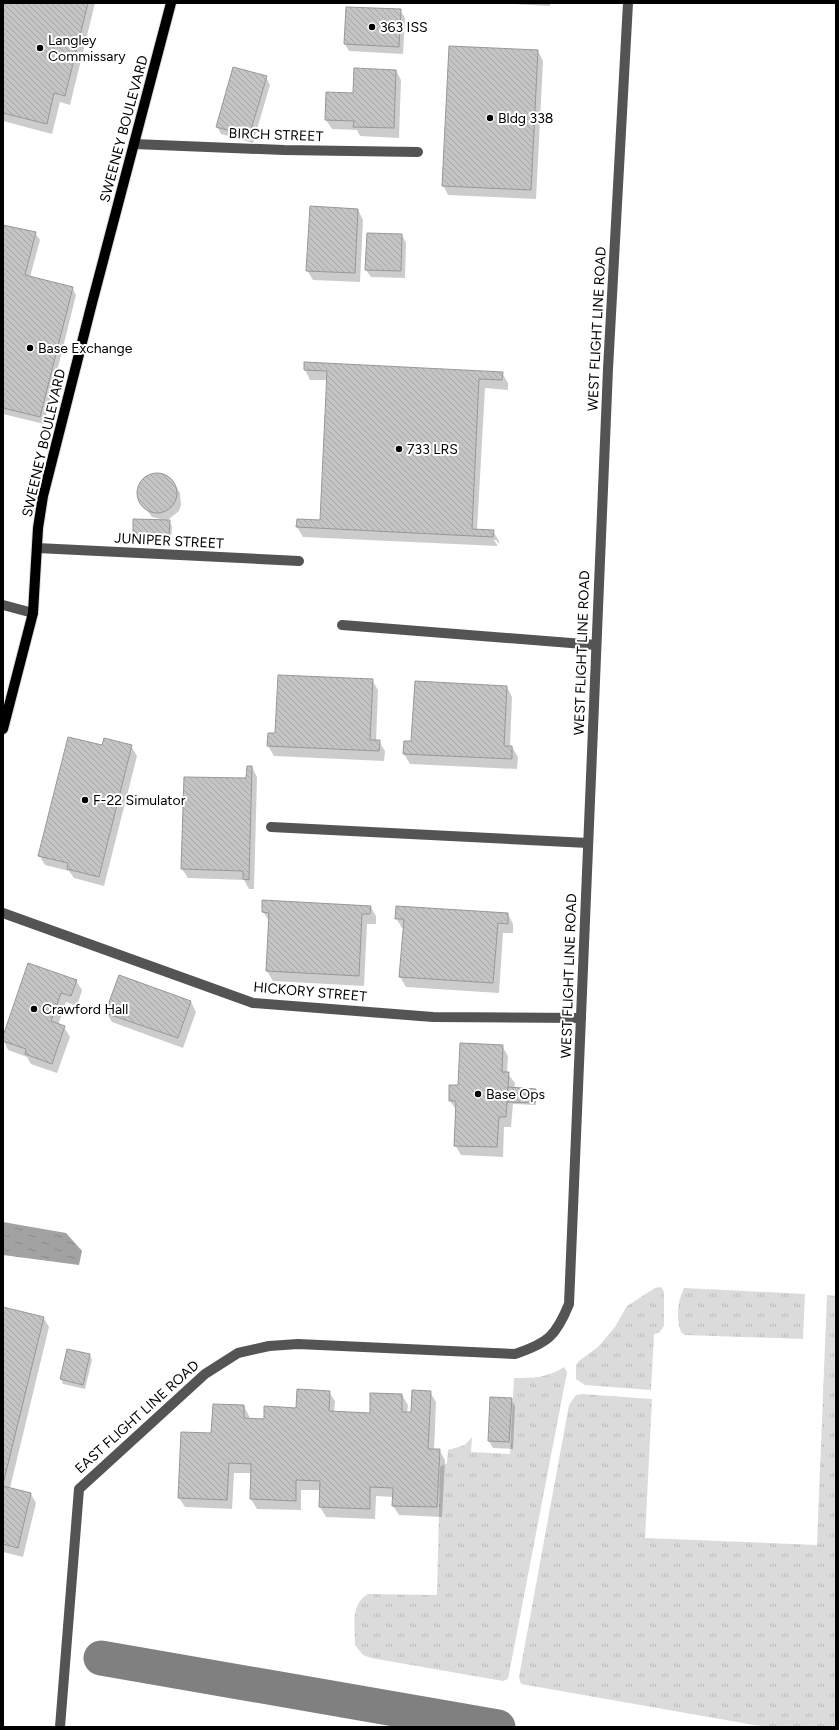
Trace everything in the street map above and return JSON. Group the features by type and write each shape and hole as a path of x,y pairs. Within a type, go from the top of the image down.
{"main road":[{"name":"SWEENEY BOULEVARD","path":"3,729 33,613 39,522 43,496 171,3"}],"street":[{"name":"WEST FLIGHT LINE ROAD","path":"569,1304 608,369 628,3"},
{"name":"BIRCH STREET","path":"134,144 284,150 418,152"},
{"name":"JUNIPER STREET","path":"37,548 299,561"},
{"path":"3,605 33,613"},
{"path":"342,625 596,645"},
{"path":"271,827 588,842"},
{"name":"HICKORY STREET","path":"3,913 253,1003 433,1017 581,1018"},
{"name":"EAST FLIGHT LINE ROAD","path":"60,1727 79,1489 205,1374 238,1353 269,1346 298,1344 515,1354 535,1347 550,1337 560,1324 569,1304"}],"green space":[{"path":"661,1287 664,1292 664,1326 659,1333 654,1334 651,1390 585,1385 576,1379 576,1365 598,1347 615,1327 627,1306 655,1288"},
{"path":"684,1288 805,1294 803,1339 685,1335 681,1332 678,1321 680,1299"},
{"path":"827,1295 836,1296 836,1727 765,1727 521,1684 519,1677 569,1405 576,1395 582,1394 652,1399 645,1538 817,1545"},
{"path":"564,1367 567,1372 508,1679 503,1681 371,1658 363,1655 355,1645 354,1624 356,1610 362,1598 368,1594 437,1595 440,1467 447,1463 448,1450 465,1445 472,1437 471,1452 510,1454 514,1378 546,1375 558,1371"}],"water":[{"path":"3,1222 66,1233 82,1251 79,1265 3,1255"}],"building":[{"name":"Langley Commissary","path":"3,3 88,3 65,96 54,93 47,124 3,113"},
{"name":"363 ISS","path":"346,7 401,9 399,47 344,44"},
{"name":"Bldg 338","path":"449,46 538,50 531,190 442,186"},
{"path":"233,67 267,76 249,136 216,127"},
{"path":"354,68 396,70 394,128 353,127 354,121 325,120 326,92 353,93"},
{"path":"310,206 358,209 355,273 306,271"},
{"name":"Base Exchange","path":"3,225 36,232 25,275 73,287 40,417 3,408"},
{"path":"367,233 402,234 401,271 365,270"},
{"name":"733 LRS","path":"304,362 503,372 502,380 479,379 472,529 494,530 493,537 296,527 297,519 320,520 327,371 304,370"},
{"path":"161,473 168,476 174,482 177,493 176,501 168,510 161,513 153,513 146,510 138,501 137,489 140,482 149,474"},
{"path":"133,519 170,520 169,537 133,535"},
{"path":"278,675 373,679 370,740 380,740 379,751 267,746 268,733 275,733"},
{"path":"415,681 507,686 504,746 512,746 512,759 403,754 404,741 411,741"},
{"name":"F-22 Simulator","path":"68,737 102,745 104,738 132,745 99,877 67,869 68,863 38,856"},
{"path":"247,766 252,766 249,880 243,879 243,871 181,869 184,777 246,778"},
{"path":"262,900 371,906 370,914 362,914 359,976 266,971 269,913 262,912"},
{"path":"396,906 508,913 508,924 498,923 493,983 399,977 404,919 395,919"},
{"name":"Crawford Hall","path":"28,963 77,980 71,996 61,993 51,1021 65,1026 52,1064 25,1054 26,1049 3,1041 3,1036"},
{"path":"119,975 191,1001 178,1038 105,1013"},
{"name":"Base Ops","path":"460,1043 503,1045 502,1072 509,1072 506,1117 499,1117 497,1147 454,1146 456,1101 449,1101 449,1085 458,1085"},
{"path":"508,1087 536,1089 535,1103 507,1102"},
{"path":"3,1307 44,1317 3,1484"},
{"path":"67,1349 90,1354 83,1385 60,1379"},
{"path":"297,1389 330,1391 329,1411 370,1413 370,1393 402,1394 402,1412 411,1412 412,1390 431,1391 428,1449 440,1449 437,1507 392,1506 393,1488 370,1487 370,1509 319,1507 320,1481 296,1480 296,1501 250,1499 251,1464 229,1463 227,1500 178,1498 181,1432 211,1433 213,1404 244,1405 244,1418 264,1419 264,1406 296,1408"},
{"path":"490,1397 512,1398 509,1442 488,1441"},
{"path":"3,1486 31,1493 18,1548 3,1544"}],"taxiway":[{"path":"101,1658 498,1727"}],"place":[{"name":"363 ISS","path":"372,27"},
{"name":"Langley Commissary","path":"40,48"},
{"name":"Bldg 338","path":"490,118"},
{"name":"Base Exchange","path":"30,348"},
{"name":"733 LRS","path":"399,449"},
{"name":"F-22 Simulator","path":"85,800"},
{"name":"Crawford Hall","path":"34,1009"},
{"name":"Base Ops","path":"478,1094"}]}
